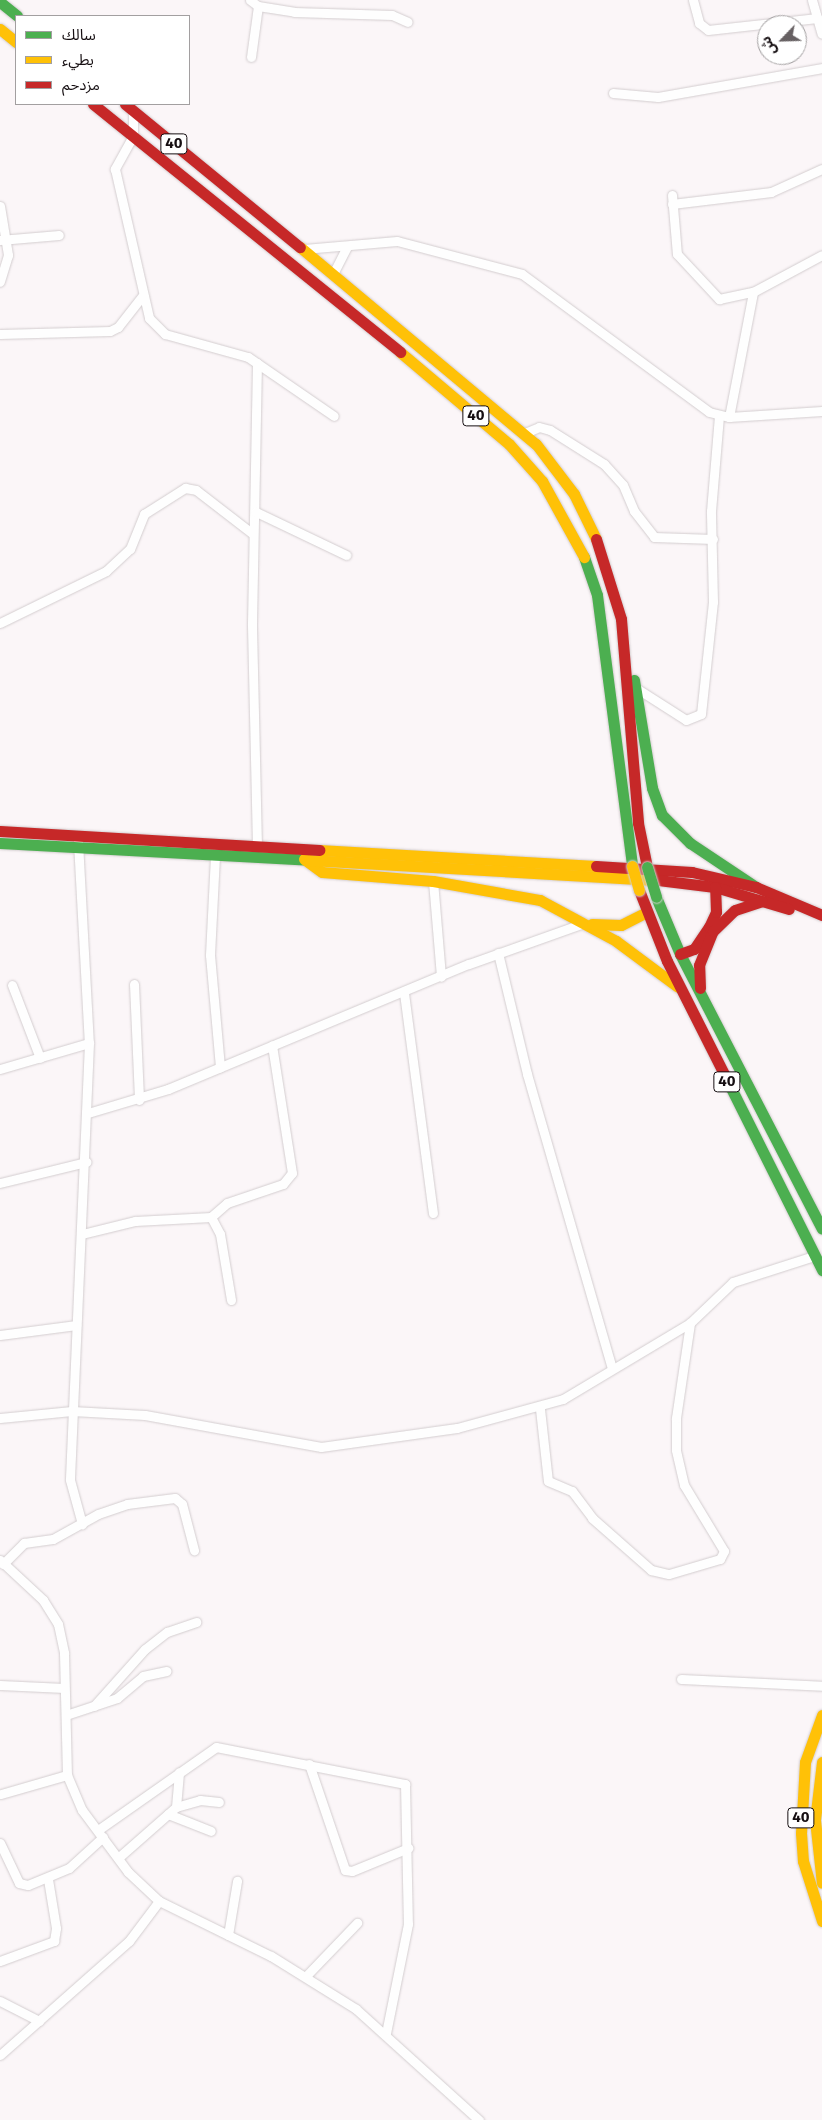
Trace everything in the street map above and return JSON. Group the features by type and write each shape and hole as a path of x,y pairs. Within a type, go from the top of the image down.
{"main road":[{"path":"0,2 16,15"},
{"path":"0,29 15,41"},
{"name":"40","path":"94,105 436,382 528,464 555,500 580,547 606,643 622,811 632,866 646,912 682,990 822,1270"},
{"name":"40","path":"129,107 300,249 448,366 525,433 554,464 591,526 616,596 625,654 638,823 647,867 656,897 680,954 822,1229"},
{"path":"436,382 448,366"},
{"path":"625,654 636,688 652,788 662,815 690,843 756,887"},
{"path":"0,831 257,844 304,853 715,887 762,901 822,925"},
{"path":"0,843 215,856 304,853 602,864 692,872 756,887 822,915"},
{"path":"304,853 322,872 433,882 540,900 586,923 682,990"},
{"path":"680,954 694,949 716,912 715,887"},
{"path":"700,993 699,965 713,931 735,910 762,901"},
{"path":"586,923 621,925 646,912"},
{"name":"40","path":"822,1715 805,1762 801,1815 803,1861 822,1921"},
{"name":"40","path":"822,1762 815,1820 822,1883"}],"street":[{"path":"250,0 258,6 340,16 392,15 408,22"},
{"path":"693,0 699,23 708,30 817,18"},
{"path":"812,0 822,34"},
{"path":"251,57 258,6"},
{"path":"614,93 658,97 822,68"},
{"path":"129,107 133,136 115,169 149,318 165,334 230,351 257,363 334,416"},
{"path":"822,170 771,192 672,199 676,248 688,266 719,299 753,292 822,255"},
{"path":"0,206 3,240 8,264 0,282"},
{"path":"3,240 59,235"},
{"path":"300,249 397,242 522,274 693,402 724,416 822,411"},
{"path":"332,274 347,246"},
{"path":"636,688 686,720 701,714 713,602 713,476 724,416 753,292"},
{"path":"0,334 110,330 118,327 143,295"},
{"path":"257,363 256,512 253,534 257,844"},
{"path":"525,433 539,427 550,430 604,464 623,485 634,511 654,537 713,539"},
{"path":"0,623 106,570 130,549 144,514 185,488 196,490 253,534"},
{"path":"256,512 346,555"},
{"path":"78,834 89,1043 86,1162 76,1325 70,1480 82,1524"},
{"path":"215,856 210,955 220,1068"},
{"path":"433,882 441,976"},
{"path":"88,1113 139,1100 498,953 586,923"},
{"path":"498,953 527,1074 612,1368"},
{"path":"134,984 139,1100"},
{"path":"12,985 40,1058"},
{"path":"404,993 433,1213"},
{"path":"0,1070 89,1043"},
{"path":"82,1234 135,1221 211,1217 227,1203 283,1184 292,1173 272,1046"},
{"path":"0,1183 86,1162"},
{"path":"211,1217 220,1234 231,1300"},
{"path":"0,1418 72,1411 162,1417 279,1442 333,1447 457,1428 540,1409 690,1323 733,1282 814,1256"},
{"path":"540,1409 548,1481 572,1491 592,1518 651,1570 669,1574 720,1558 724,1551 684,1485 676,1450 676,1418 690,1323"},
{"path":"0,1334 76,1325"},
{"path":"194,1550 182,1504 175,1498 127,1504 53,1539 24,1543 2,1562 40,1596 55,1620 62,1641 67,1775 76,1799 118,1858 158,1901 306,1976 386,2033 479,2120"},
{"path":"94,1706 144,1649 167,1632 196,1622"},
{"path":"66,1715 117,1698 143,1676 166,1671"},
{"path":"680,1679 822,1686"},
{"path":"0,1685 64,1688"},
{"path":"0,1843 20,1883 28,1885 48,1879 82,1859 101,1834 179,1772 210,1749 222,1747 405,1784 408,1848 408,1924 386,2033"},
{"path":"309,1764 344,1870 352,1871 408,1848"},
{"path":"176,1807 179,1772"},
{"path":"1,1794 67,1775"},
{"path":"118,1858 176,1807 200,1800 219,1802"},
{"path":"168,1814 211,1831"},
{"path":"0,1961 54,1941 56,1928 48,1879"},
{"path":"228,1936 237,1881"},
{"path":"0,2055 129,1941 158,1901"},
{"path":"306,1976 357,1923"},
{"path":"0,2001 39,2021"}],"traffic: fast":[{"path":"0,2 16,15"},
{"path":"584,557 597,595 632,866"},
{"path":"634,680 652,788 662,815 690,843 756,887"},
{"path":"0,843 309,860"},
{"path":"647,867 656,897"},
{"path":"656,897 680,954 822,1229"},
{"path":"726,1078 822,1270"}],"traffic: slow":[{"path":"0,29 15,41"},
{"path":"300,247 536,444 574,494 596,539"},
{"path":"400,352 509,444 542,481 584,557"},
{"path":"319,850 596,866"},
{"path":"304,859 322,872 433,881 540,900 616,941 678,987"},
{"path":"309,860 658,880"},
{"path":"632,866 639,890"},
{"path":"592,924 621,925 646,912"},
{"path":"822,1715 805,1762 801,1833 803,1861 822,1921"},
{"path":"822,1762 815,1820 822,1883"}],"traffic: jam":[{"path":"94,105 400,352"},
{"path":"126,105 300,247"},
{"path":"596,539 621,619 638,823 647,867"},
{"path":"0,831 319,850"},
{"path":"596,866 692,872 756,887 822,915"},
{"path":"658,880 715,887 789,909"},
{"path":"680,954 694,949 709,927 716,912 715,887"},
{"path":"639,890 667,961 726,1078"},
{"path":"700,988 699,965 713,931 735,910 762,901"}]}
